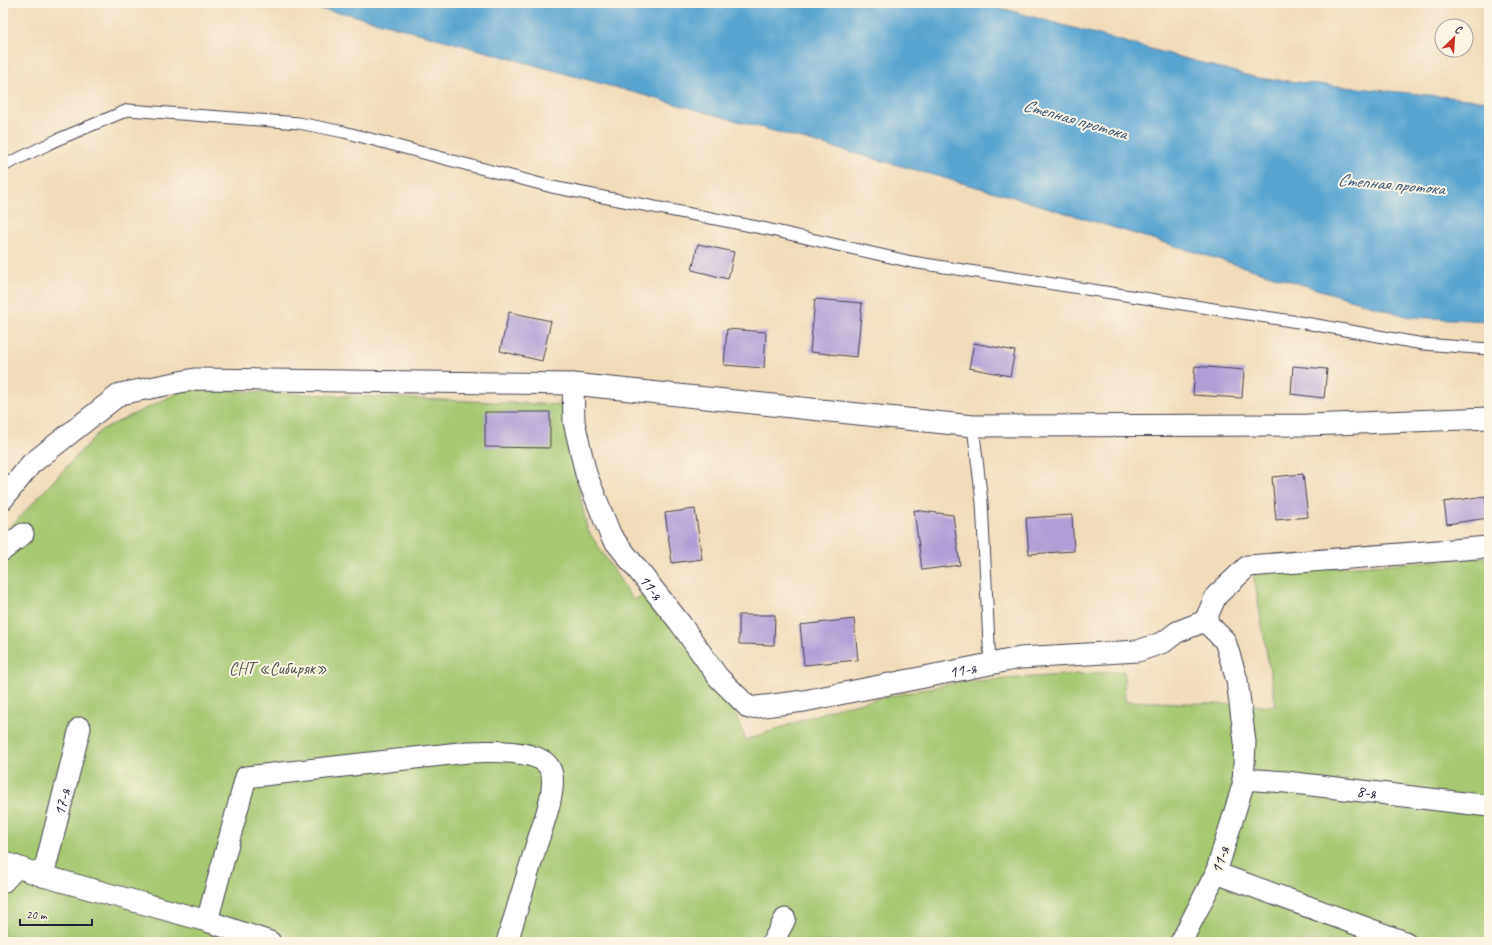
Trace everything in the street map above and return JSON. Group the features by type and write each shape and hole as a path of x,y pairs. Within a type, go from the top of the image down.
{"street":[{"path":"3,499 31,464 120,394 195,379 573,384 973,426 1308,425 1489,418"},
{"name":"11-я","path":"573,384 574,422 586,474 611,536 680,623 718,677 749,708 804,701 1020,658 1138,651 1164,642 1177,632 1205,621 1225,641 1237,680 1245,742 1243,785 1216,873 1180,942"},
{"path":"3,550 23,534"},
{"path":"1205,621 1216,596 1248,566 1489,547"},
{"name":"17-я","path":"43,876 80,728"},
{"path":"207,921 246,777 468,752 505,751 528,755 541,760 549,766 552,775 551,794 544,824 507,942"},
{"name":"8-я","path":"1243,778 1489,806"},
{"path":"3,882 10,865 43,876 207,921 270,942"},
{"path":"1216,873 1405,942"},
{"path":"773,942 785,919"}],"lane":[{"path":"3,166 59,139 128,110 299,123 344,132 552,187 767,229 912,262 1311,324 1423,344 1489,349"},
{"path":"973,426 982,502 990,664"}],"green space":[{"name":"СНТ «Сибиряк»","path":"186,389 562,405 587,529 633,600 652,591 714,660 746,740 839,707 959,682 1124,671 1125,701 1276,706 1253,573 1489,557 1489,942 3,942 3,535 101,430"}],"water":[{"name":"Степная протока","path":"277,3 982,3 1257,78 1489,101 1489,321 1409,317 1013,197 349,14"}],"building":[{"path":"698,244 734,252 728,279 692,270"},
{"path":"815,299 862,303 857,357 810,352"},
{"path":"509,312 551,321 542,361 500,351"},
{"path":"727,329 766,332 764,368 724,365"},
{"path":"974,343 1015,351 1010,376 969,368"},
{"path":"1195,366 1244,370 1242,398 1193,395"},
{"path":"1293,366 1327,369 1324,398 1291,394"},
{"path":"485,412 550,412 550,448 485,447"},
{"path":"1303,474 1308,517 1276,520 1272,477"},
{"path":"1485,496 1488,518 1447,524 1444,502"},
{"path":"695,509 702,559 672,563 665,513"},
{"path":"914,510 953,515 960,565 922,570"},
{"path":"1072,515 1074,551 1029,554 1026,518"},
{"path":"739,615 775,615 774,645 739,644"},
{"path":"854,619 858,660 804,665 800,625"}]}
